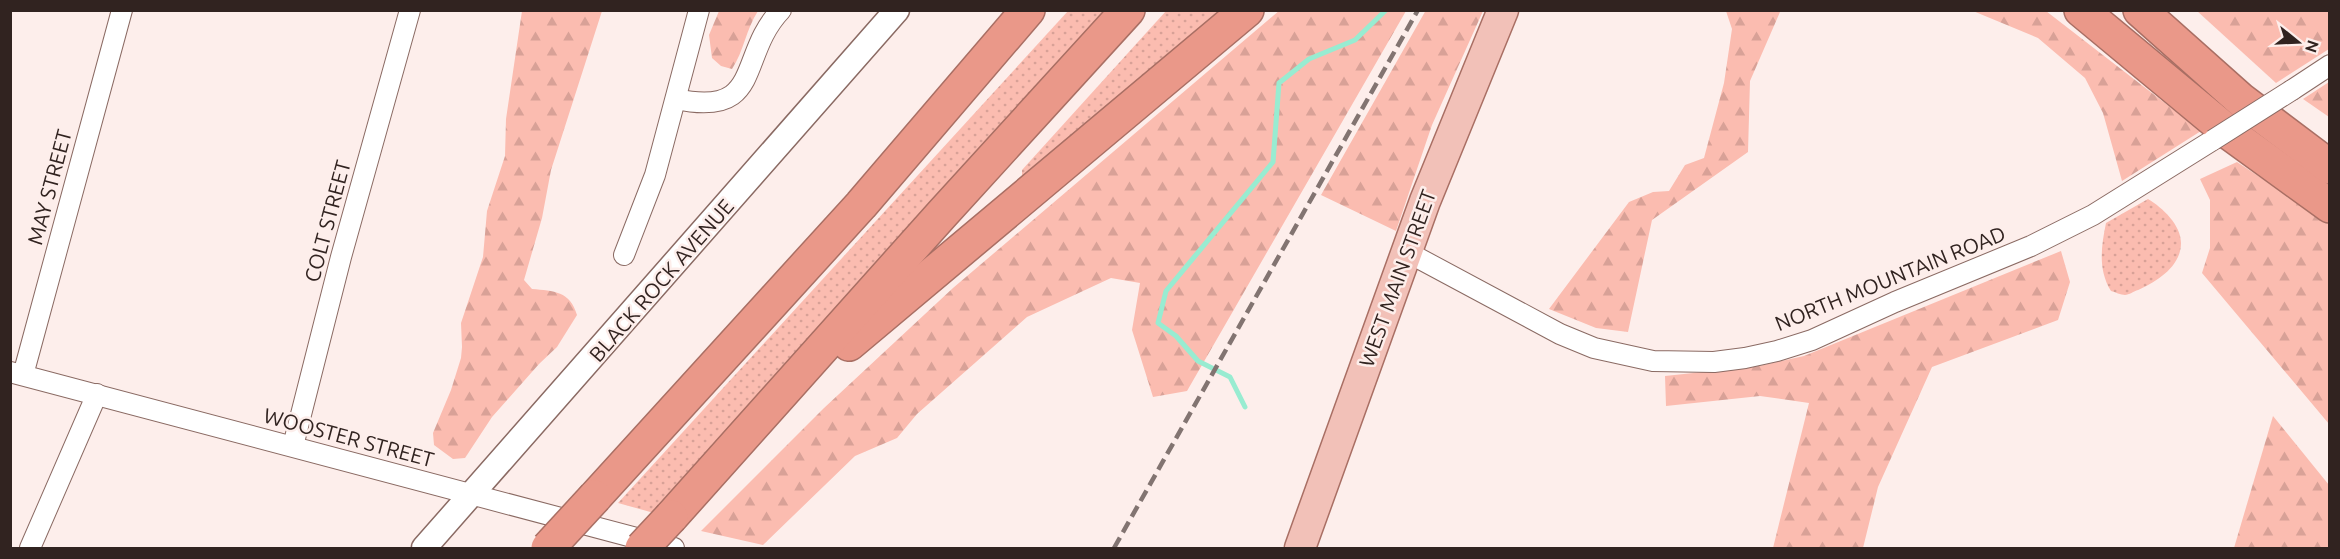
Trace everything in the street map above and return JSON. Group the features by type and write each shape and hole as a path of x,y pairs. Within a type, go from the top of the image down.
{"highway":[{"path":"548,549 915,144 1028,10"},
{"path":"780,294 813,269 858,226 1053,10"},
{"path":"642,549 672,533 728,454 1128,10"},
{"path":"728,454 760,428 858,336 1247,10"},
{"path":"2081,10 2228,132 2330,206"},
{"path":"2140,10 2241,100 2330,167"}],"main road":[{"name":"WEST MAIN STREET","path":"1300,549 1452,131 1503,10"}],"street":[{"name":"MAY STREET","path":"17,374 122,10"},
{"name":"COLT STREET","path":"293,446 341,257 410,10"},
{"path":"624,255 655,175 699,10"},
{"path":"676,99 698,104 714,103 731,98 741,87 761,39 781,10"},
{"name":"BLACK ROCK AVENUE","path":"424,549 897,10"},
{"name":"NORTH MOUNTAIN ROAD","path":"1407,252 1560,334 1594,348 1653,361 1704,362 1745,358 1812,340 1895,302 2042,241 2103,210 2330,65"},
{"name":"WOOSTER STREET","path":"17,374 472,495 672,533"},
{"path":"30,549 97,394"}],"green space":[{"path":"1280,10 1406,11 1187,391 1153,397 1132,330 1140,283 1111,278 1027,317 917,414 897,438 855,456 763,545 701,531 824,408 953,288"},
{"path":"1426,10 1483,11 1432,125 1396,231 1321,195"},
{"path":"522,11 602,11 551,170 542,218 524,280 532,289 554,292 565,297 574,307 577,315 557,347 492,417 465,458 453,459 434,445 433,433 451,390 461,358 461,323 483,257 487,211 505,156 506,119"},
{"path":"719,11 758,11 732,69 721,66 712,58 709,35"},
{"path":"1068,11 1115,11 654,513 618,503"},
{"path":"1166,11 1232,11 1022,180 1022,170"},
{"path":"1726,11 1785,11 1780,12 1750,81 1748,152 1652,220 1628,332 1596,328 1549,309 1629,202 1653,192 1669,191 1685,165 1704,158 1724,83 1732,29"},
{"path":"1973,11 2046,11 2201,131 2122,181 2103,113 2085,78 2038,38"},
{"path":"2197,11 2329,11 2329,49 2276,83"},
{"path":"2329,82 2329,117 2303,99"},
{"path":"2237,162 2329,223 2329,424 2202,273 2210,248 2210,200 2200,179"},
{"path":"2148,199 2165,212 2175,224 2180,236 2180,252 2172,266 2160,278 2145,287 2122,295 2111,291 2102,267 2106,223"},
{"path":"2061,251 2070,282 2058,320 1932,367 1878,487 1863,548 1773,548 1809,403 1760,396 1666,406 1665,376 1759,366 1804,356"},
{"path":"2273,416 2329,485 2329,548 2234,548"}],"waterway":[{"path":"1245,407 1230,377 1198,361 1176,336 1158,323 1166,291 1273,162 1279,83 1309,59 1355,40 1386,10"}],"railway":[{"path":"1114,548 1418,10"}]}
